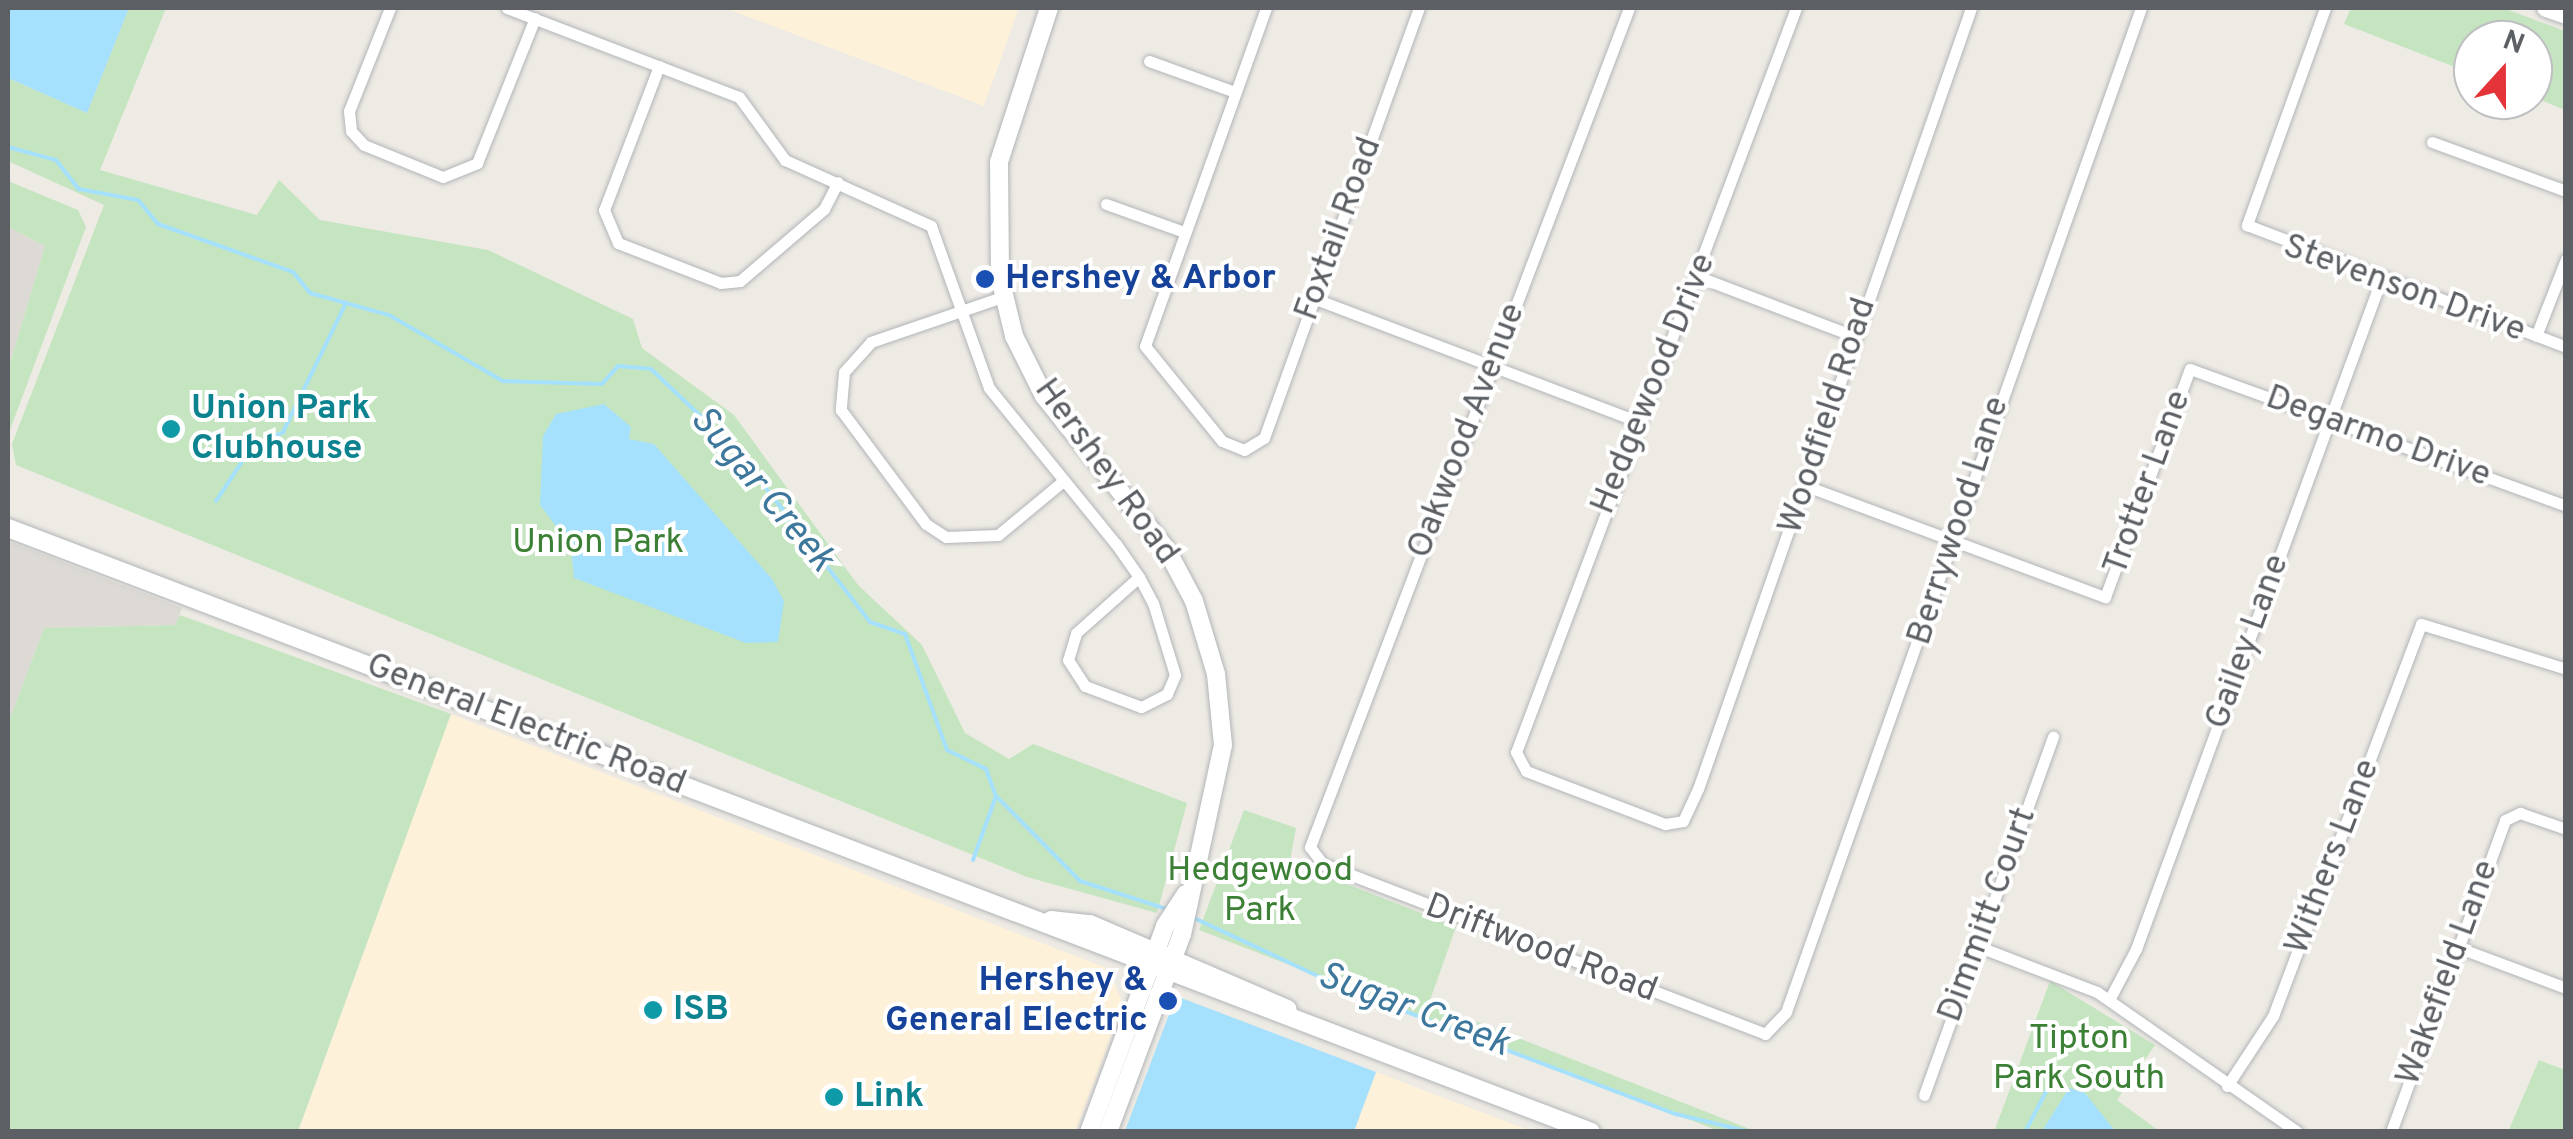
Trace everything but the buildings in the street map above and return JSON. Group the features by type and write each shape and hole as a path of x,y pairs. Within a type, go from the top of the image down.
{"main road":[{"name":"Hershey Road","path":"1049,8 999,162 1004,296 1044,396 1167,550 1194,601 1216,674 1222,744 1194,881 1173,930 1152,958 1089,1132"},
{"path":"2546,8 2566,15"},
{"name":"General Electric Road","path":"8,528 1045,920 1090,924 1171,966 1591,1132"},
{"name":"Hershey Road","path":"1108,1132 1171,966 1173,930"}],"street":[{"path":"390,8 349,111 351,131 364,146 452,178 480,157 534,18"},
{"path":"506,8 739,97 786,160 931,226 988,388 1139,578 1174,664 1167,694 1141,707 1085,686 1070,670 1076,632 1139,578"},
{"path":"1106,204 1184,232 1266,8"},
{"name":"Foxtail Road","path":"1184,232 1146,346 1222,441 1254,447 1314,298 1419,8"},
{"name":"Oakwood Avenue","path":"1313,856 1488,364 1536,264 1628,8"},
{"name":"Hedgewood Drive","path":"1681,823 1665,824 1516,760 1636,421 1699,277 1796,8"},
{"name":"Woodfield Road","path":"1681,823 1809,487 1852,335 1971,8"},
{"name":"Berrywood Lane","path":"1772,1032 1957,542 1994,412 2142,8"},
{"name":"Stevenson Drive","path":"2325,8 2246,225 2381,280 2566,347"},
{"path":"1148,61 1235,92"},
{"path":"658,66 604,210 618,243 721,283 740,281 824,209 838,182"},
{"path":"2432,142 2566,191"},
{"path":"2536,336 2566,259"},
{"path":"1699,277 1852,335"},
{"name":"Gailey Lane","path":"2108,1000 2136,949 2381,280"},
{"path":"1004,296 958,308 860,350 840,385 846,423 926,524 959,540 998,534 1062,482"},
{"path":"1314,298 1636,421"},
{"name":"Trotter Lane","path":"1957,542 2106,597 2190,369"},
{"name":"Degarmo Drive","path":"2190,369 2566,506"},
{"path":"1809,487 1957,542"},
{"name":"Withers Lane","path":"2227,1086 2274,1016 2424,621 2566,669"},
{"name":"Dimmitt Court","path":"1924,1095 2053,736"},
{"name":"Wakefield Lane","path":"2391,1132 2508,816 2566,829"},
{"name":"Driftwood Road","path":"1313,856 1772,1032"},
{"path":"1977,946 2108,1000 2298,1132"},
{"path":"2457,947 2566,988"}],"shaded area":[{"path":"725,8 1019,8 984,106"},
{"path":"8,227 45,246 8,370"},
{"path":"8,541 182,608 176,625 44,628 8,724"},
{"path":"451,714 1109,969 1123,1004 1076,1131 298,1132"},
{"path":"1376,1072 1531,1131 1354,1132"}],"green space":[{"name":"Union Park","path":"129,8 166,8 100,170 257,215 279,180 320,220 488,250 633,319 642,348 734,415 858,585 922,645 965,733 1009,759 1033,744 1187,803 1157,913 1027,877 16,465 12,444 104,205 8,161 8,78 87,113"},
{"path":"2351,8 2503,8 2535,20 2453,20 2453,66 2344,24"},
{"path":"2553,27 2565,31 2565,110 2553,105"},
{"path":"8,181 78,210 86,227 8,435 8,370 45,246 8,227"},
{"path":"180,615 451,714 298,1131 8,1131 8,724 44,628 175,625"},
{"name":"Hedgewood Park","path":"1244,810 1296,828 1290,861 1300,876 1334,879 1456,927 1429,1003 1755,1131 1719,1131 1199,930"},
{"name":"Tipton Park South","path":"2050,981 2155,1045 2117,1100 2159,1131 1994,1132"},
{"path":"2539,1060 2565,1070 2565,1131 2508,1132"}],"water":[{"path":"8,8 129,8 87,113 8,78"},
{"path":"604,404 631,427 629,439 654,444 772,579 784,601 778,642 746,643 574,578 571,546 540,505 543,436 556,414"},
{"path":"1176,996 1376,1072 1354,1131 1125,1131"},
{"path":"2069,1088 2085,1093 2115,1131 2042,1131"}],"waterway":[{"name":"Sugar Creek","path":"8,147 56,160 79,189 138,200 158,224 293,272 310,293 389,315 503,381 602,384 618,366 651,369 737,451 870,622 905,634 947,750 986,769 996,796 1080,881 1170,910"},
{"path":"216,501 253,445 283,432 346,303"},
{"name":"Sugar Creek","path":"973,860 996,796"},
{"name":"Sugar Creek","path":"1194,918 1341,987 1676,1114 1750,1132"},
{"path":"2025,1132 2047,1090"}],"place":[{"name":"Hershey & Arbor","path":"985,279"},
{"name":"Union Park Clubhouse","path":"171,429"},
{"name":"Hershey & General Electric","path":"1168,1001"},
{"name":"ISB","path":"653,1010"},
{"name":"Link","path":"834,1097"}]}
